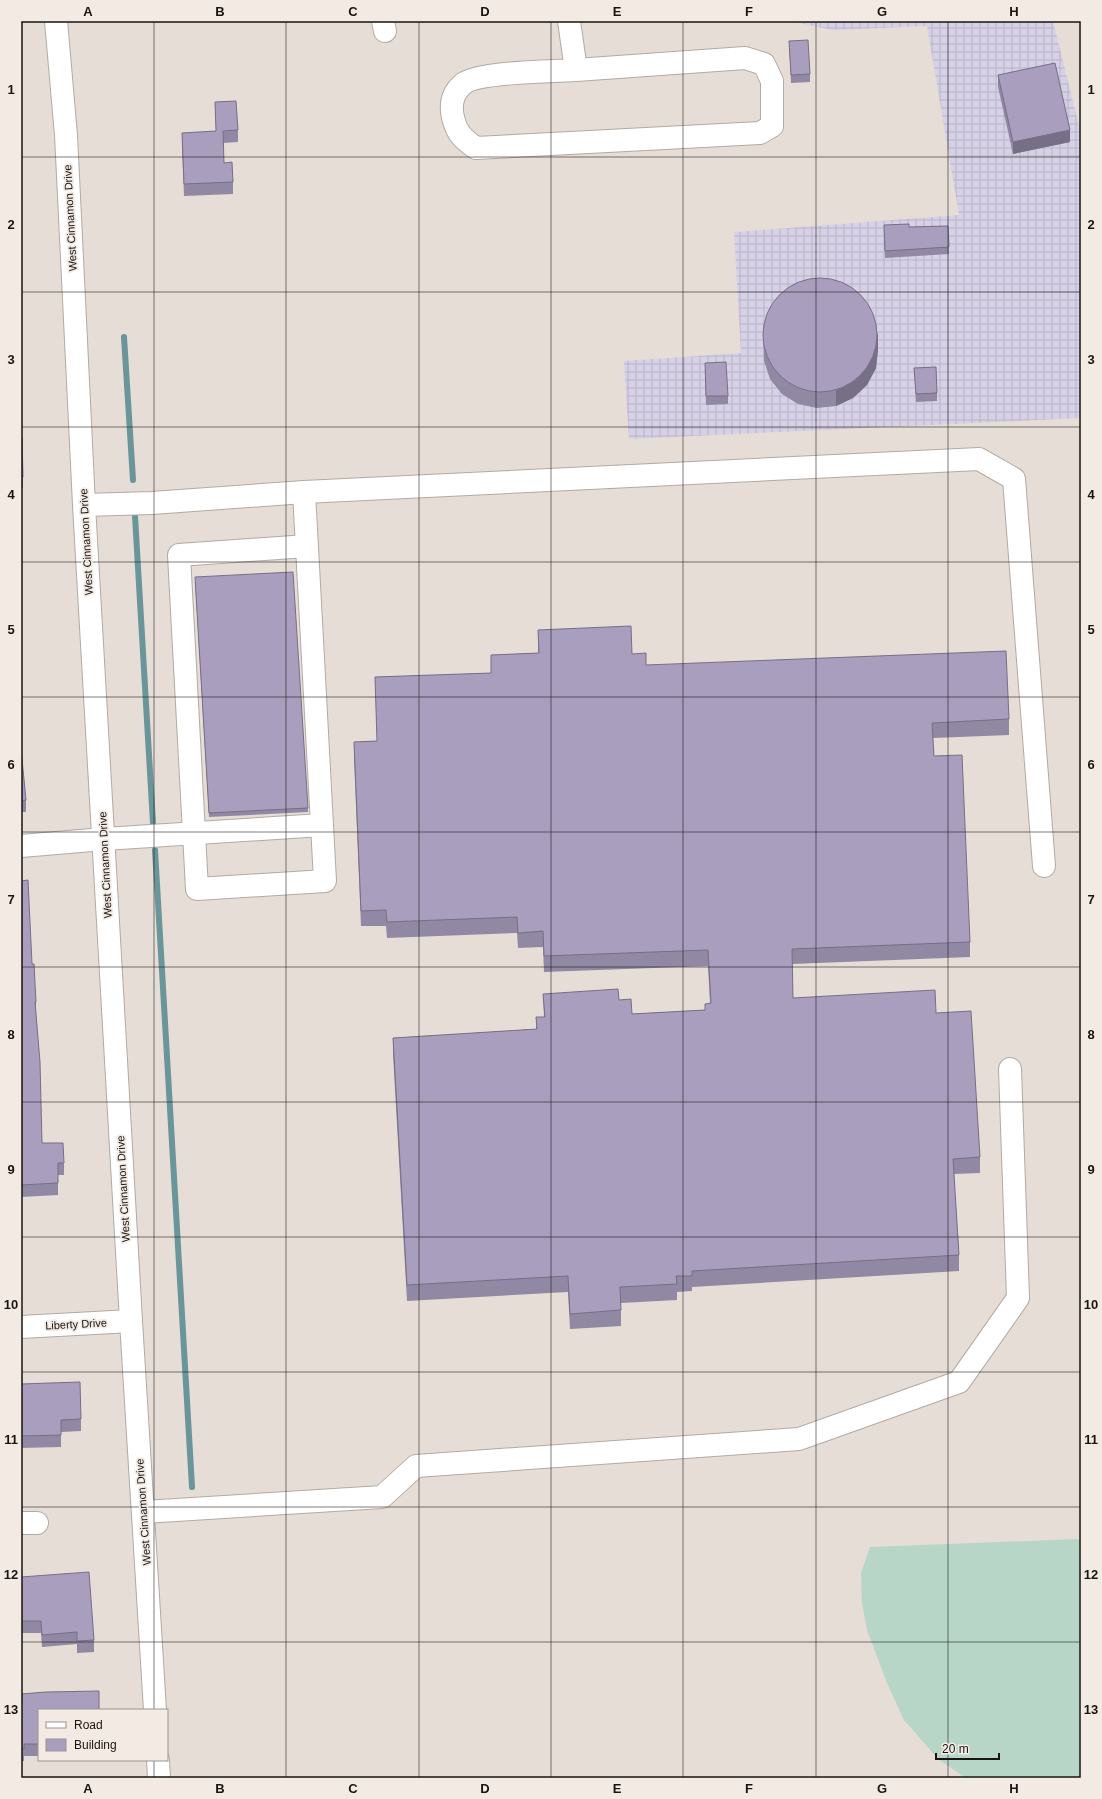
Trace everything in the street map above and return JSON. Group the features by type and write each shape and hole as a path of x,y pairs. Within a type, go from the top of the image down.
{"main road":[{"name":"West Cinnamon Drive","path":"56,21 66,136 84,505 130,1321 144,1512 155,1709"},
{"path":"569,23 576,70"},
{"path":"745,58 764,64 772,81 772,126 760,133 476,148 462,139 454,122 451,102 462,84 477,77 576,70 745,58"},
{"path":"84,505 152,503 304,492 979,459 1014,479 1044,866"},
{"path":"304,492 307,546 325,880 197,889 179,555 307,546"},
{"path":"21,846 104,839 322,825"},
{"path":"144,1512 382,1497 416,1466 799,1439 959,1382 1018,1298 1010,1069"},
{"name":"Liberty Drive","path":"21,1327 130,1321"},
{"path":"158,1761 159,1778"}],"shaded area":[{"path":"789,21 1053,21 1081,134 1081,418 629,439 624,361 741,353 734,232 959,215 927,26 833,30"}],"green space":[{"path":"1078,1539 1081,1542 1081,1778 966,1778 938,1759 904,1720 887,1683 867,1630 862,1603 861,1573 870,1547"}],"building":[{"path":"808,40 810,74 791,75 789,41"},
{"path":"1055,63 1070,130 1013,142 998,75"},
{"path":"236,101 238,130 223,131 224,163 232,162 233,182 184,184 182,133 216,131 215,102"},
{"path":"909,224 909,227 948,226 949,247 885,251 884,225"},
{"path":"820,278 842,282 861,294 873,313 877,335 873,357 861,376 842,388 820,392 798,388 779,376 767,357 763,335 767,313 779,294 798,282"},
{"path":"726,362 728,396 706,396 705,363"},
{"path":"936,367 937,393 916,394 914,368"},
{"path":"22,437 23,477 21,477"},
{"path":"293,572 308,808 209,813 195,577"},
{"path":"631,626 632,654 646,653 646,665 1006,651 1009,719 932,723 934,756 962,755 970,942 792,949 793,998 935,990 936,1013 971,1011 980,1157 953,1159 959,1255 692,1271 692,1276 676,1276 677,1284 620,1287 621,1310 570,1314 568,1276 407,1285 393,1038 537,1029 536,1017 545,1017 543,994 618,989 619,1000 631,999 632,1014 705,1010 705,1004 711,1003 708,950 544,956 543,931 518,933 517,917 387,922 386,910 361,911 354,742 377,741 375,677 491,673 491,655 539,653 538,630"},
{"path":"21,749 26,800 21,801"},
{"path":"28,880 32,964 34,964 35,1002 40,1062 42,1143 63,1143 64,1163 58,1163 58,1183 21,1185 21,881"},
{"path":"80,1382 81,1419 61,1420 61,1435 21,1436 21,1384"},
{"path":"89,1572 94,1640 77,1641 77,1632 42,1635 41,1621 21,1621 21,1577"},
{"path":"99,1691 99,1709 38,1709 38,1744 24,1744 24,1749 21,1749 21,1694"}],"waterway":[{"path":"124,337 133,480"},
{"path":"135,516 153,823"},
{"path":"155,850 192,1487"}]}
